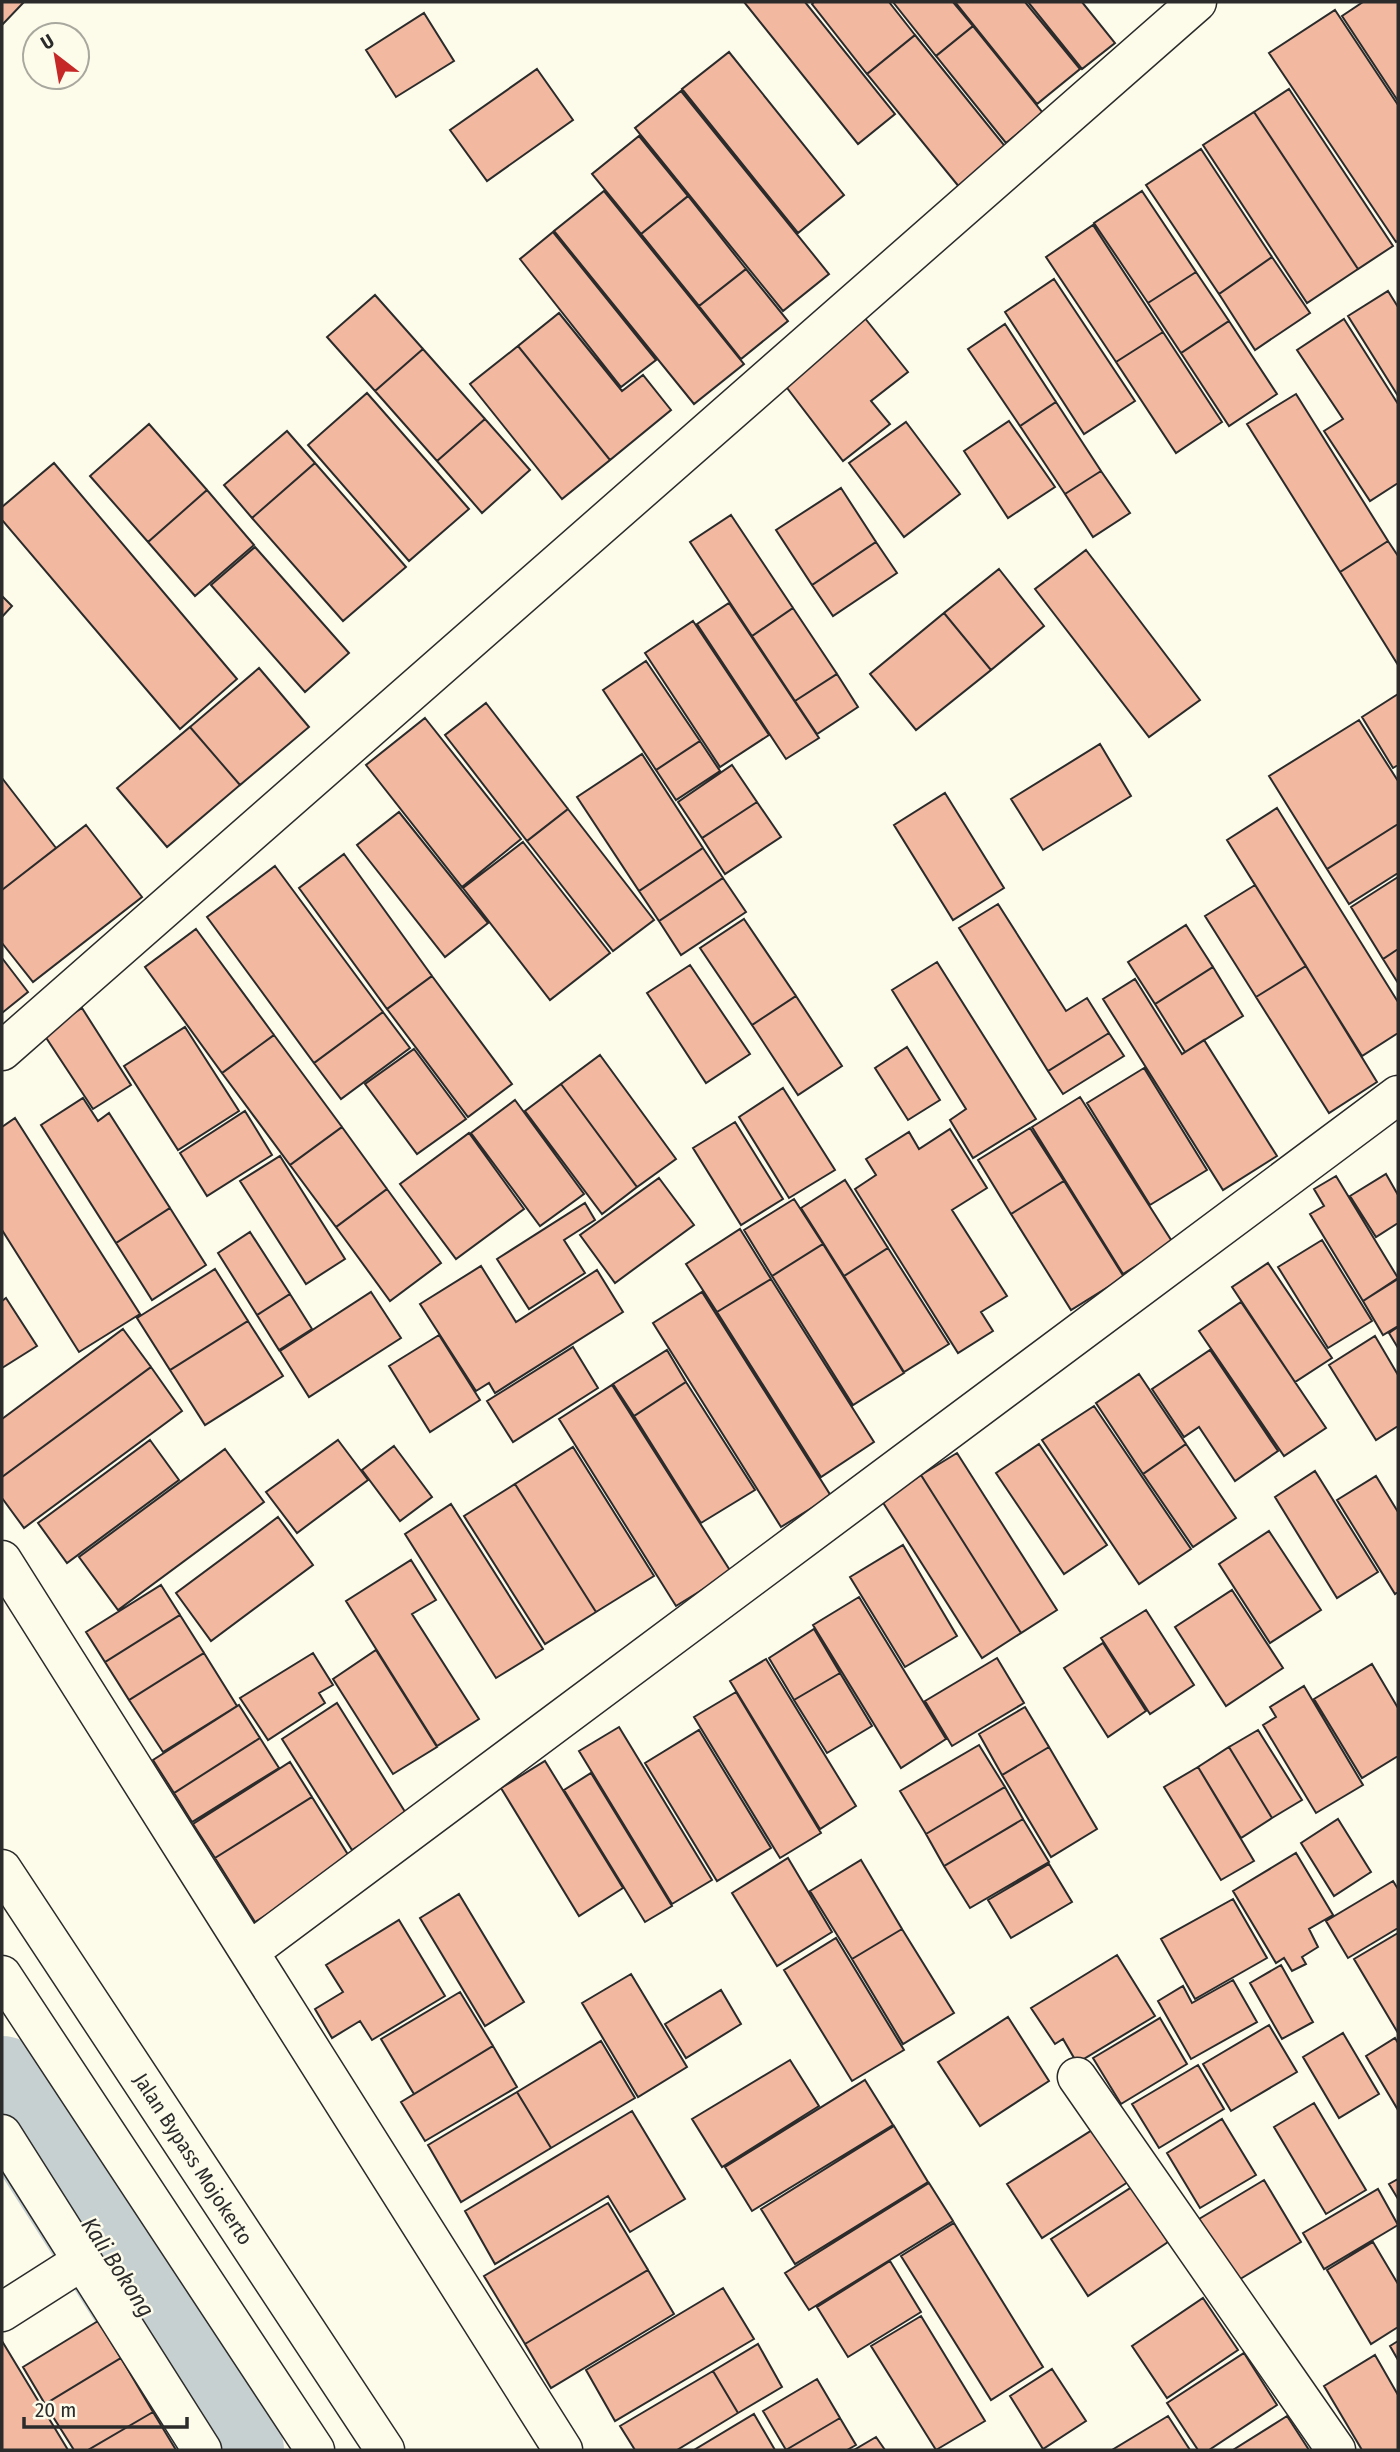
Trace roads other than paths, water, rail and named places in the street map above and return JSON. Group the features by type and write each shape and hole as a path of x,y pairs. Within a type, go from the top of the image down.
{"main road":[{"path":"2,1051 1197,2"},
{"path":"250,1951 1398,1095"},
{"path":"2,1560 563,2450"},
{"name":"Jalan Bypass Mojokerto","path":"2,1869 385,2450"},
{"path":"2,1975 315,2450"},
{"path":"1077,2077 1336,2450"},
{"path":"2,2134 202,2450"},
{"path":"2,2312 82,2262"}],"waterway":[{"name":"Kali Bokong","path":"2,2085 235,2450"}]}
